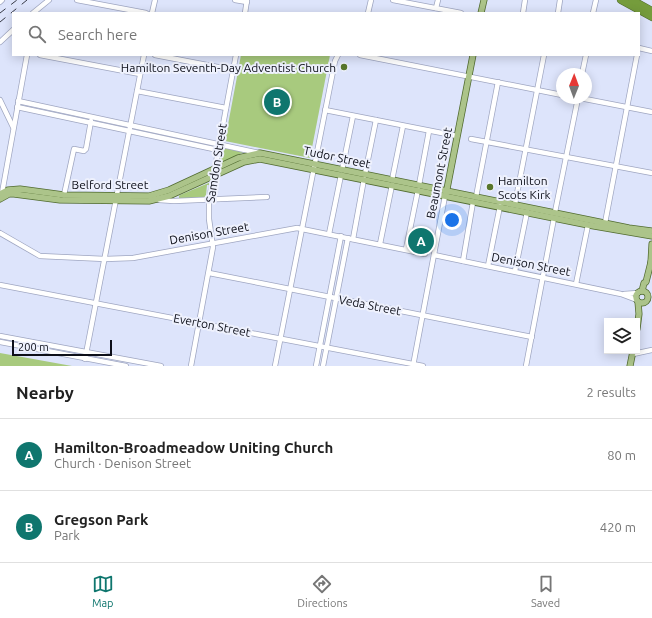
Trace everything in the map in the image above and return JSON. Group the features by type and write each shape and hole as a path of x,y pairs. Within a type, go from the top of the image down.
{"highway":[{"path":"621,0 652,18"},
{"path":"632,0 652,11"}],"main road":[{"path":"481,12 484,0"},
{"name":"Beaumont Street","path":"446,193 473,56"},
{"name":"Tudor Street","path":"260,154 314,167"},
{"name":"Belford Street","path":"0,197 14,194 60,200 116,199 157,195 242,157 260,154"},
{"name":"Tudor Street","path":"249,160 264,159 314,167 475,199 527,212 555,215 652,231"},
{"name":"Belford Street","path":"0,197 8,190 20,189 64,195 141,202 168,196 249,160"},
{"name":"Tudor Street","path":"475,199 515,204 588,225 652,236"},
{"path":"638,318 645,297 644,284 646,282 651,260 652,244"},
{"path":"630,366 633,354"}],"street":[{"path":"34,12 49,0"},
{"path":"76,0 141,12"},
{"path":"152,12 155,0"},
{"path":"235,0 247,1 245,12"},
{"path":"368,12 371,0"},
{"path":"393,0 456,12"},
{"path":"436,8 438,0"},
{"path":"522,12 525,0"},
{"path":"558,12 560,0"},
{"path":"593,12 596,0"},
{"path":"0,42 12,31"},
{"path":"640,48 652,51"},
{"path":"0,197 27,56"},
{"path":"45,56 140,74"},
{"path":"85,359 144,56"},
{"path":"161,56 233,70"},
{"name":"Samdon Street","path":"191,366 209,273 213,244 209,221 209,200 236,56"},
{"path":"334,56 335,61"},
{"path":"275,366 335,61 338,56"},
{"path":"365,56 556,93"},
{"path":"515,204 544,56"},
{"path":"583,68 586,56"},
{"path":"605,223 637,56"},
{"path":"463,261 498,82"},
{"path":"137,91 226,108"},
{"path":"0,100 14,127"},
{"path":"592,100 652,112"},
{"name":"Tudor Street","path":"18,101 260,154"},
{"path":"526,366 566,156 578,104"},
{"path":"17,107 218,150"},
{"path":"326,110 457,136"},
{"path":"329,234 353,116"},
{"path":"64,195 74,149 84,151 86,149 92,117"},
{"path":"323,366 336,298 365,177 376,120"},
{"path":"380,244 403,126"},
{"path":"406,249 429,130"},
{"path":"471,139 652,173"},
{"name":"Beaumont Street","path":"413,365 446,193"},
{"path":"157,199 174,201 267,197"},
{"path":"488,266 500,206"},
{"path":"515,271 527,212"},
{"path":"576,284 588,225"},
{"name":"Denison Street","path":"0,233 40,256 105,259 133,258 297,228 425,254"},
{"path":"316,366 341,236"},
{"name":"Denison Street","path":"434,255 645,297"},
{"name":"Veda Street","path":"209,273 532,337"},
{"name":"Everton Street","path":"0,285 423,366"},
{"name":"Denison Street","path":"624,294 645,297"},
{"path":"0,336 86,352 138,364 161,366"},
{"path":"0,342 126,366"},
{"path":"43,351 44,344"},
{"path":"640,351 652,350"}],"green space":[{"path":"241,56 330,56 310,158 225,141"},
{"path":"222,146 244,152 220,163 219,161"},
{"path":"211,182 211,185 207,185 206,195 209,196 206,198 179,198 180,195"},
{"path":"0,353 72,366 0,366"}],"railway":[{"path":"0,13 17,0"},
{"path":"12,12 27,0"},
{"path":"0,22 12,12"}],"place":[{"name":"Hamilton Seventh-Day Adventist Church","path":"344,67"},
{"name":"Gregson Park","path":"277,102"},
{"name":"Hamilton Scots Kirk","path":"490,187"},
{"name":"Hamilton-Broadmeadow Uniting Church","path":"421,241"}]}
